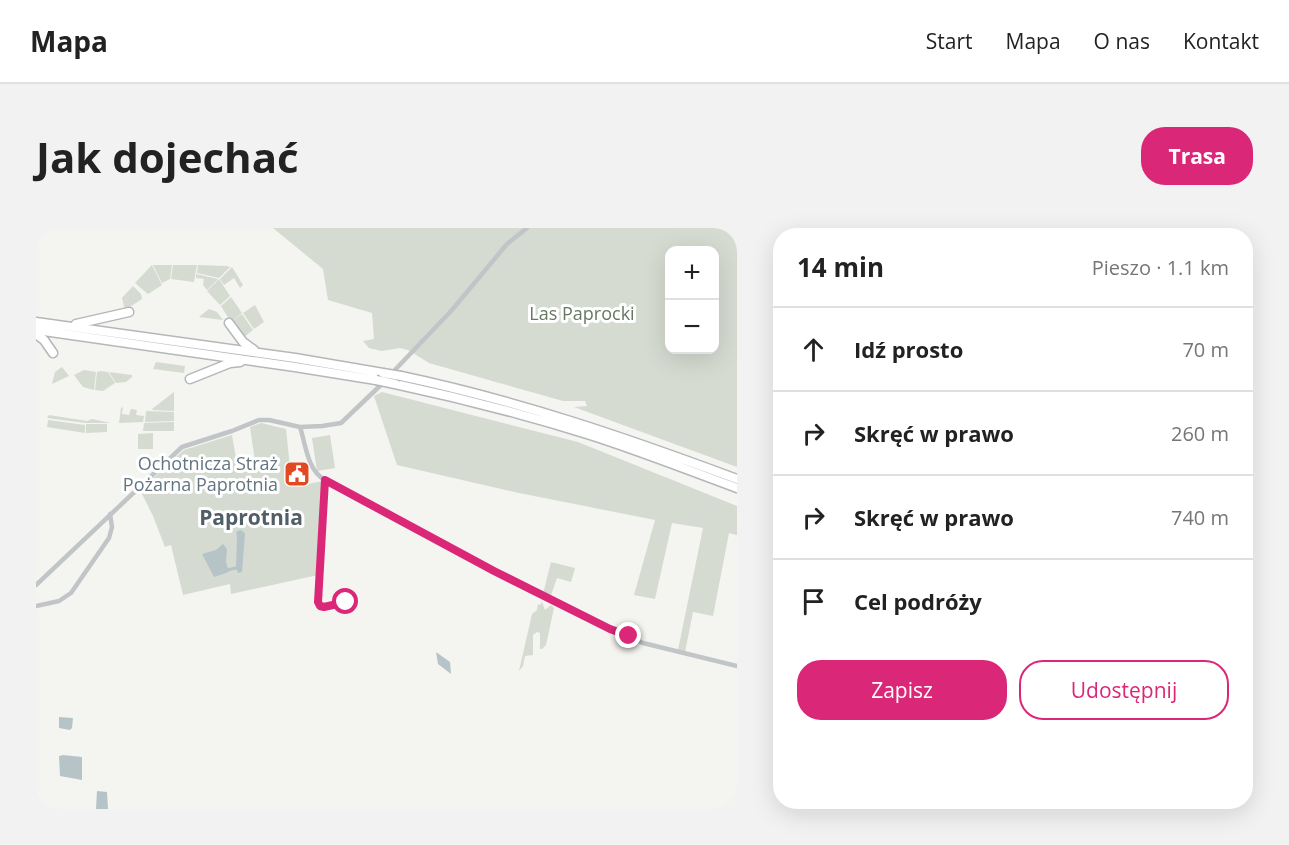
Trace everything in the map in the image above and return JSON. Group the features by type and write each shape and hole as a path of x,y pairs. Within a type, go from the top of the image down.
{"highway":[{"path":"61,325 84,323 129,312"},
{"path":"36,322 261,357 464,399 555,424 737,488"},
{"path":"230,323 243,342 261,357"},
{"path":"36,332 261,357 401,376 479,394 562,417 737,479"},
{"path":"36,332 53,353"},
{"path":"190,379 230,363 261,357"}],"street":[{"path":"36,585 182,447 259,420 300,427 328,426 346,420 452,310 507,244 527,228"},
{"path":"300,427 312,468 325,480 494,571 610,629 643,642 737,666"},
{"path":"325,480 318,602 324,607 346,602"},
{"path":"36,606 59,601 71,593 108,541 112,527 110,514"}],"green space":[{"name":"Las Paprocki","path":"273,228 737,228 737,467 574,407 587,406 585,401 563,401 429,363 408,350 400,348 382,351 369,348 363,341 374,339 372,313 328,300 323,269"},
{"path":"152,265 162,285 148,294 135,283"},
{"path":"153,265 172,265 170,279 162,283"},
{"path":"173,265 197,265 194,282 171,279"},
{"path":"198,265 230,267 219,278 197,273"},
{"path":"232,267 243,285 240,288 234,278 224,285 220,279"},
{"path":"196,274 218,279 207,290 203,285 204,279 196,278"},
{"path":"219,279 230,296 220,305 207,291"},
{"path":"133,286 141,294 142,299 125,310 122,298"},
{"path":"231,297 242,313 231,322 221,306"},
{"path":"255,305 264,322 254,329 243,313"},
{"path":"209,309 217,312 223,320 199,317"},
{"path":"242,314 253,330 243,338 231,322"},
{"path":"156,362 185,366 184,373 153,369"},
{"path":"62,367 69,376 52,384 55,372"},
{"path":"84,370 96,372 94,390 83,387 74,375"},
{"path":"97,372 108,372 115,383 103,391 95,390"},
{"path":"109,372 132,375 132,377 126,382 116,383"},
{"path":"174,392 174,411 152,409"},
{"path":"382,392 578,442 737,506 737,535 729,533 713,616 693,612 685,652 678,650 703,528 672,523 655,599 634,595 655,520 519,493 397,465 374,396"},
{"path":"123,407 122,414 129,415 131,409 137,410 136,415 144,416 143,422 119,423"},
{"path":"146,411 174,412 174,421 145,422"},
{"path":"49,415 111,423 85,423 47,418"},
{"path":"48,420 85,425 85,433 47,427"},
{"path":"174,422 174,431 143,431 144,423"},
{"path":"261,423 286,429 292,487 323,481 318,575 231,594 230,584 183,595 171,545 165,547 140,490 184,450 232,435 238,470 256,468 250,427"},
{"path":"86,424 107,424 107,432 86,433"},
{"path":"153,433 153,449 138,449 138,434"},
{"path":"330,435 335,468 317,471 312,438"},
{"path":"551,562 575,568 571,582 557,578 550,598 543,594"},
{"path":"542,602 545,610 551,605 554,608 546,645 540,649 540,633 533,635 533,655 525,656 523,666 519,671 532,614"}],"shaded area":[{"path":"235,478 241,478 245,485 241,492 235,492 231,488 231,482"},
{"path":"240,530 245,534 242,572 238,573 236,532"},
{"path":"223,544 227,549 226,562 229,572 214,577 202,554 216,550"},
{"path":"436,652 450,662 451,674 438,664"},
{"path":"59,717 73,718 70,730 59,728"},
{"path":"59,756 82,757 82,780 60,776"},
{"path":"97,791 107,792 108,809 96,809"}],"waterway":[{"path":"227,570 236,568"}],"place":[{"name":"Ochotnicza Straż Pożarna Paprotnia","path":"297,474"}],"district":[{"name":"Paprotnia","path":"251,518"}],"route":[{"path":"346,602 324,607 318,602 325,480 494,571 610,629 629,636"}]}
